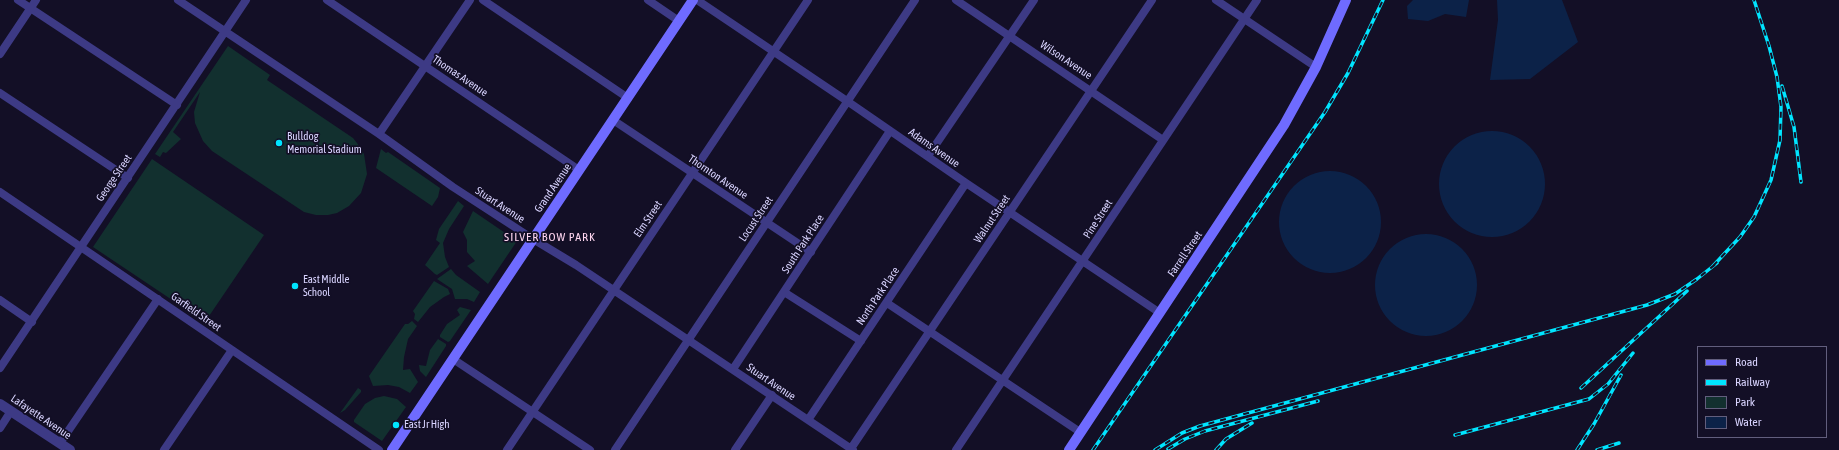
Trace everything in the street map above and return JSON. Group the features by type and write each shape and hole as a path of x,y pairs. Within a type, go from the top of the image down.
{"main road":[{"name":"Grand Avenue","path":"392,450 693,0"},
{"name":"Farrell Street","path":"1069,450 1265,155 1299,99 1316,67 1346,0"}],"street":[{"path":"18,0 176,105"},
{"path":"0,54 36,0"},
{"name":"Stuart Avenue","path":"178,0 379,134 452,186 733,369 851,450"},
{"name":"George Street","path":"0,368 246,0"},
{"name":"Thomas Avenue","path":"328,0 579,170"},
{"path":"379,134 470,0"},
{"path":"483,0 628,98"},
{"path":"648,0 679,21"},
{"name":"Adams Avenue","path":"697,0 1160,313"},
{"name":"Elm Street","path":"507,450 808,0"},
{"name":"Locust Street","path":"614,450 915,0"},
{"name":"Wilson Avenue","path":"956,0 1163,140"},
{"path":"928,156 1034,0"},
{"name":"Walnut Street","path":"851,450 1152,0"},
{"path":"1216,0 1243,20 1316,67"},
{"name":"Pine Street","path":"956,450 1257,0"},
{"path":"0,93 128,178"},
{"name":"Thornton Avenue","path":"613,120 811,252"},
{"name":"South Park Place","path":"733,369 890,131"},
{"name":"North Park Place","path":"808,420 966,183"},
{"name":"Garfield Street","path":"0,192 379,450"},
{"path":"784,292 861,341"},
{"path":"60,444 158,299"},
{"path":"0,300 32,322"},
{"path":"887,303 1080,432"},
{"path":"164,450 232,350"},
{"path":"453,359 590,450"},
{"path":"735,450 772,395"},
{"name":"Lafayette Avenue","path":"0,404 70,450"},
{"path":"0,428 11,411"}],"green space":[{"path":"228,46 270,75 267,80 353,138 357,143 364,154 367,174 361,193 349,206 337,213 328,215 316,215 304,212 212,151 203,141 195,123 194,112 200,92 173,132 181,139 166,153 163,152 160,157 155,154"},
{"path":"381,149 386,153 388,152 440,188 438,197 432,206 376,168"},
{"path":"152,159 264,235 205,322 93,247"},
{"path":"458,201 464,206 449,229 443,243 445,257 449,267 437,275 425,265 440,243 436,240 439,229"},
{"path":"473,211 517,241 488,284 467,266 475,261 467,252 467,240 463,232"},
{"path":"451,269 456,275 480,292 474,302 467,299 455,299 452,289 437,279"},
{"path":"434,281 448,289 450,294 430,307 418,322 414,319 415,314 413,311"},
{"path":"460,307 471,310 448,342 440,337 440,335 447,324 460,315 457,310"},
{"path":"412,321 417,326 408,339 403,370 410,369 418,382 410,393 399,387 388,385 373,386 369,376 405,324"},
{"path":"438,339 446,344 446,346 426,377 420,371 419,365 426,366 430,350"},
{"path":"358,388 361,392 345,410 340,413"},
{"path":"384,396 397,399 406,407 382,441 354,422 354,420 365,404 375,398"}],"water":[{"path":"1413,0 1469,0 1466,17 1445,14 1428,21 1408,19 1407,6"},
{"path":"1497,0 1562,0 1578,42 1530,79 1490,80 1498,20"},
{"path":"1492,131 1512,135 1529,147 1541,164 1545,184 1541,204 1529,221 1512,233 1492,237 1472,233 1455,221 1443,204 1439,184 1443,164 1455,147 1472,135"},
{"path":"1330,171 1340,172 1359,179 1373,193 1380,212 1380,232 1373,251 1359,265 1340,272 1330,273 1320,272 1301,265 1287,251 1280,232 1279,222 1280,212 1287,193 1301,179 1320,172"},
{"path":"1426,234 1446,238 1454,242 1462,249 1469,257 1473,265 1477,285 1473,305 1469,313 1462,321 1454,328 1446,332 1426,336 1406,332 1398,328 1390,321 1383,313 1379,305 1375,285 1379,265 1383,257 1390,249 1398,242 1406,238"}],"railway":[{"path":"1093,450 1325,112 1348,73 1383,0"},
{"path":"1713,266 1740,237 1754,217 1771,180 1780,140 1781,107 1777,77 1769,46 1754,0"},
{"path":"1782,86 1794,127 1801,182"},
{"path":"1155,450 1182,433 1200,426 1647,305 1675,294 1717,263"},
{"path":"1581,388 1687,291"},
{"path":"1455,435 1589,399 1608,384 1633,353"},
{"path":"1577,450 1594,424 1621,375"},
{"path":"1168,449 1185,439 1205,431 1318,401"},
{"path":"1216,450 1226,439 1252,423"},
{"path":"1597,450 1619,443"}],"place":[{"name":"Bulldog Memorial Stadium","path":"279,143"},
{"name":"East Middle School","path":"295,286"},
{"name":"East Jr High","path":"396,425"}],"district":[{"name":"SILVER BOW PARK","path":"550,237"}]}
